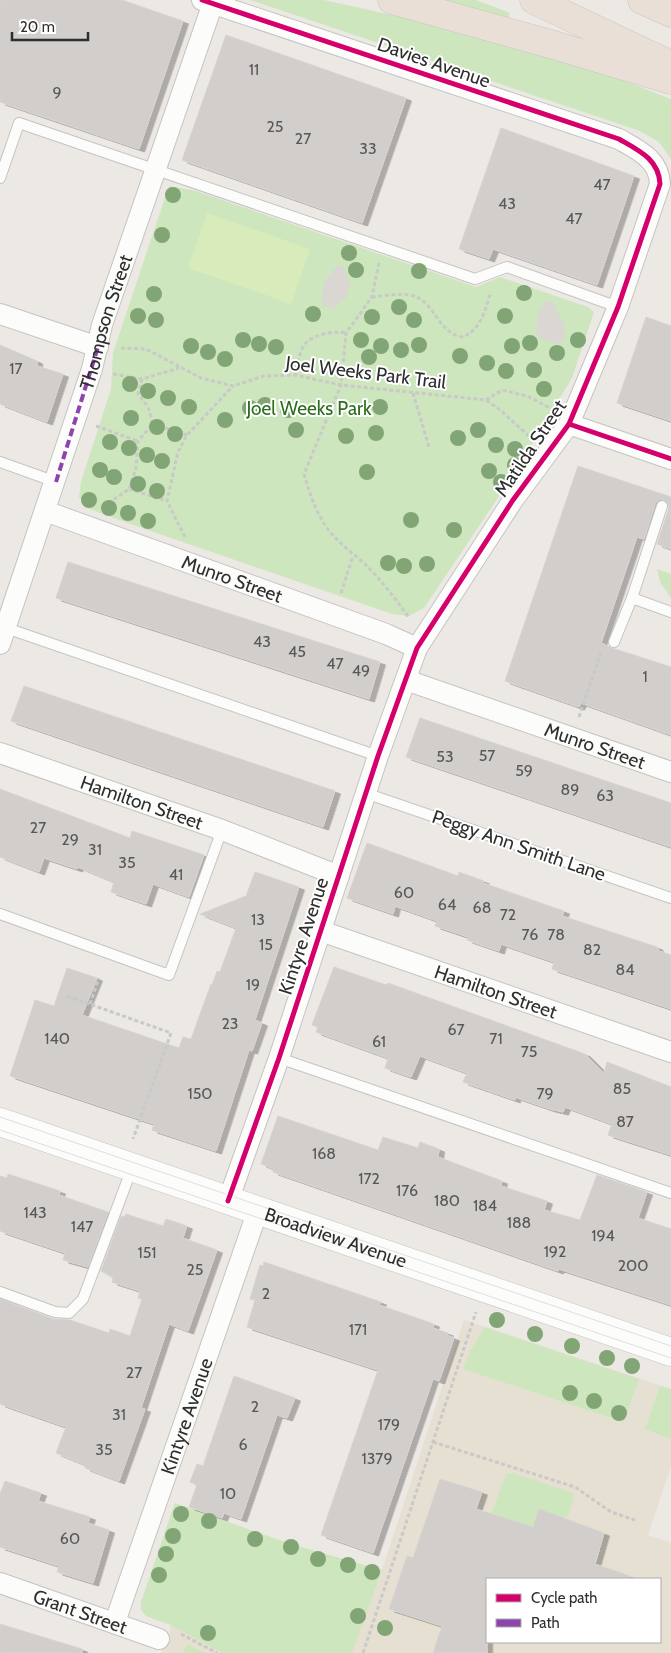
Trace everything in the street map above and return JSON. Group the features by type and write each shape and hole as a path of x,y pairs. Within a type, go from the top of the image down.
{"highway":[{"path":"392,0 671,80"},
{"path":"534,0 671,65"},
{"path":"642,0 671,13"}],"main road":[{"name":"Broadview Avenue","path":"0,1122 671,1352"}],"street":[{"name":"Davies Avenue","path":"210,1 619,140 653,161"},
{"name":"Thompson Street","path":"3,636 56,482 98,347 102,325 156,168 210,1"},
{"name":"Matilda Street","path":"406,680 416,648 513,500 562,417 618,306 660,184 660,172 653,161"},
{"path":"0,314 98,347"},
{"path":"562,417 671,459"},
{"name":"Munro Street","path":"45,511 386,634 416,648"},
{"name":"Munro Street","path":"406,680 671,772"},
{"name":"Kintyre Avenue","path":"228,1200 279,1058 378,756 406,680"},
{"name":"Hamilton Street","path":"0,753 222,830 339,876"},
{"name":"Hamilton Street","path":"321,930 671,1052"},
{"name":"Kintyre Avenue","path":"115,1622 258,1210"},
{"name":"Grant Street","path":"0,1584 115,1622 159,1639"}],"lane":[{"path":"0,178 19,123 156,168 475,279 507,267 618,306"},
{"path":"0,462 56,482"},
{"path":"614,642 632,598 662,506"},
{"path":"632,598 671,612"},
{"path":"3,636 378,756"},
{"name":"Peggy Ann Smith Lane","path":"366,793 671,898"},
{"path":"0,914 170,975 222,830"},
{"path":"279,1058 671,1194"},
{"path":"0,1292 55,1312 69,1313 83,1299 132,1167"}],"path":[{"path":"385,248 376,272 372,298 346,333 341,385 304,474 316,510 330,532 353,556 364,563 395,597 410,619"},
{"path":"372,298 412,295 426,306 448,332 463,337 472,333 480,323 491,290 490,274"},
{"path":"295,374 303,346 310,340 337,331 346,333"},
{"path":"98,347 146,349 201,378 233,386 187,435 178,452 167,501 186,539"},
{"path":"107,373 142,379 180,368"},
{"path":"142,379 138,394 148,407 153,424"},
{"path":"536,442 486,400 502,390 527,396 562,417"},
{"path":"413,394 429,447"},
{"path":"153,424 187,435"},
{"path":"99,510 130,489 136,468 138,441 153,424"},
{"path":"96,426 138,441"},
{"path":"130,489 167,501"},
{"path":"339,600 353,556"},
{"path":"576,724 600,653 614,642"},
{"path":"90,1004 99,978"},
{"path":"67,996 171,1033 134,1139"},
{"path":"363,1653 484,1288"},
{"path":"433,1442 575,1487 611,1512 636,1520"},
{"path":"183,1634 217,1653"}],"shaded area":[{"path":"338,265 343,266 348,276 350,285 347,297 333,308 326,307 322,304 325,280"},
{"path":"547,301 553,302 563,322 565,333 563,341 557,344 540,338 536,332 538,311"},
{"path":"464,1320 671,1389 671,1466 648,1535 671,1543 671,1653 161,1653 170,1631 170,1625 146,1616 141,1610 141,1602 175,1503 290,1544 382,1570"}],"green space":[{"path":"250,0 324,0 455,29 589,67 671,99 671,159 659,142 640,131"},
{"path":"444,0 476,0 510,13 508,18"},
{"name":"Joel Weeks Park","path":"169,186 196,191 476,287 500,277 588,307 594,312 572,378 516,471 424,608 409,616 392,614 116,519 87,508 79,497 81,482 111,389 113,353"},
{"path":"207,213 310,249 291,304 188,268"},
{"path":"657,569 671,574 671,598 660,582"},
{"path":"485,1327 639,1379 624,1422 463,1369 470,1351"},
{"path":"660,1386 671,1389 671,1439 645,1429"},
{"path":"512,1473 573,1493 574,1498 568,1516 562,1518 539,1510 533,1527 491,1514 506,1474"},
{"path":"175,1503 290,1544 382,1570 352,1653 223,1653 171,1625 146,1616 141,1610 141,1602"},
{"path":"187,1644 206,1653 183,1653"}],"building":[{"path":"0,0 122,0 183,21 139,149 0,102"},
{"path":"226,35 406,98 362,223 182,160"},
{"path":"501,128 634,176 597,285 493,249 489,259 459,249"},
{"path":"646,317 671,326 671,421 617,403"},
{"path":"0,345 37,361 37,366 63,374 47,422 0,404"},
{"path":"578,466 671,497 671,549 657,544 669,508 667,501 660,499 655,504 644,539 637,537 601,643 671,667 671,735 581,703 579,707 505,681"},
{"path":"68,562 380,662 369,699 56,598"},
{"path":"24,686 335,791 323,827 11,721"},
{"path":"420,718 671,803 671,847 406,757"},
{"path":"0,789 130,838 132,831 204,855 189,897 153,884 146,904 111,892 114,882 78,867 77,869 44,858 39,872 0,857"},
{"path":"367,843 458,876 459,872 484,881 483,883 564,911 562,916 657,947 659,951 671,955 671,1009 552,969 554,962 501,944 499,951 467,940 468,937 435,926 437,921 395,906 393,914 347,898"},
{"path":"255,872 299,887 255,1020 262,1023 252,1051 249,1050 216,1151 152,1130 154,1124 10,1076 35,1000 54,1006 67,968 97,978 82,1015 179,1048 183,1037 191,1039 211,984 217,971 220,972 236,928 200,914 246,896"},
{"path":"334,967 386,985 388,983 585,1054 604,1073 607,1062 671,1087 671,1155 608,1135 612,1124 565,1107 563,1112 550,1109 515,1097 515,1100 463,1082 467,1073 420,1056 411,1077 385,1068 388,1058 316,1032 318,1027 312,1025"},
{"path":"278,1116 378,1150 383,1137 418,1148 420,1142 439,1149 438,1157 502,1181 501,1186 547,1201 544,1210 580,1220 597,1175 647,1192 638,1218 671,1229 671,1305 559,1269 558,1271 273,1172 274,1169 261,1164"},
{"path":"8,1174 60,1191 59,1195 108,1212 88,1267 63,1260 65,1253 0,1231 0,1176 7,1178"},
{"path":"126,1214 163,1226 166,1219 187,1226 183,1238 217,1250 188,1331 169,1324 141,1408 145,1409 119,1481 85,1468 86,1465 56,1453 66,1427 0,1404 0,1299 53,1319 70,1320 109,1333 110,1329 130,1336 142,1299 138,1298 140,1291 112,1282 113,1277 101,1271 121,1216 125,1217"},
{"path":"264,1262 381,1302 379,1305 434,1324 433,1328 448,1333 447,1335 454,1338 439,1381 433,1379 373,1553 321,1535 378,1370 247,1327 255,1300 250,1299 260,1265 263,1266"},
{"path":"234,1376 295,1398 287,1418 277,1415 241,1519 224,1513 222,1518 189,1507 197,1485 190,1482 197,1464 203,1466"},
{"path":"440,1479 482,1492 476,1509 533,1527 539,1509 604,1533 595,1564 630,1576 630,1578 486,1578 487,1653 433,1653 442,1626 389,1609 407,1556 413,1558"},
{"path":"5,1481 41,1493 38,1501 90,1517 88,1523 109,1530 93,1583 57,1572 59,1566 0,1547 0,1494"},
{"path":"0,1624 82,1649 82,1653 0,1653"}],"tram line":[{"path":"0,1117 671,1346"},
{"path":"0,1130 671,1358"}],"marked path":[{"path":"56,482 98,347"}],"cycle path":[{"path":"202,0 619,139 640,151 652,162 659,175 660,184 618,307 569,424 513,500 417,648 378,756 279,1058 228,1201"},
{"path":"569,424 671,459"}]}
